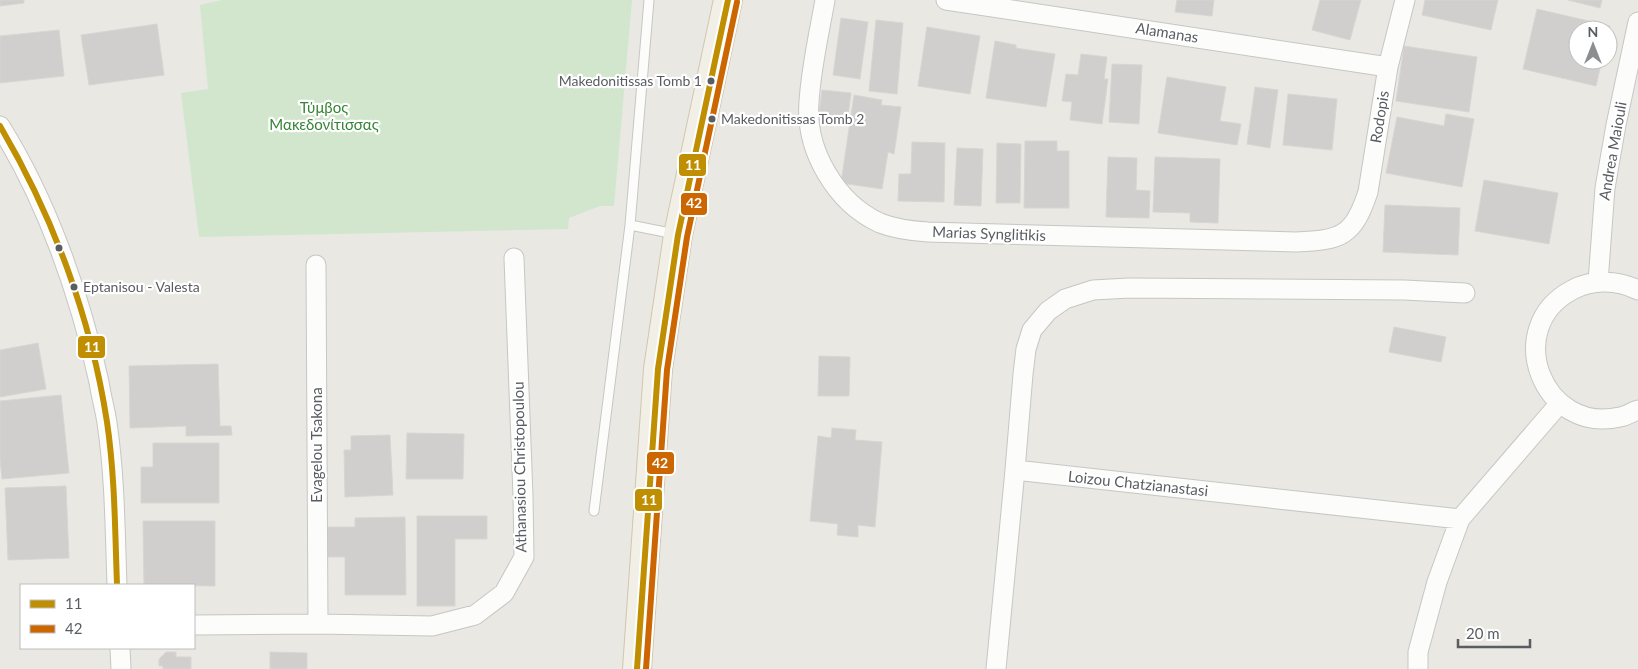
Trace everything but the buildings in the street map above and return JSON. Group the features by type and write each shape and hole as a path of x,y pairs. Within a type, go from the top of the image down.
{"main road":[{"path":"637,669 658,369 678,235 728,0"}],"street":[{"name":"Marias Synglitikis","path":"825,0 809,102 809,120 813,144 832,182 852,206 880,223 906,230 928,232 1296,242 1336,238 1349,230"},
{"name":"Alamanas","path":"946,0 1388,66"},
{"name":"Rodopis","path":"1349,230 1357,220 1368,192 1388,66 1405,0"},
{"name":"Andrea Maiouli","path":"1598,282 1605,188 1638,22"},
{"path":"0,126 15,150 36,192 66,268 90,340 107,422 113,493 117,584"},
{"name":"Athanasiou Christopoulou","path":"195,625 318,624 432,626 475,615 504,593 524,557 514,258"},
{"name":"Evagelou Tsakona","path":"316,266 318,624"},
{"path":"1638,290 1618,283 1598,282 1580,285 1565,294 1551,306 1540,324 1535,345 1537,367 1546,387 1560,403 1579,414 1599,419 1621,417 1638,410"},
{"path":"996,669 1022,374 1026,349 1032,330 1048,311 1066,299 1093,290 1129,288 1404,290 1465,293"},
{"path":"1418,669 1418,652 1436,582 1460,519 1560,403"},
{"name":"Loizou Chatzianastasi","path":"1015,470 1460,519"},
{"path":"120,649 121,669"}],"lane":[{"path":"594,511 630,224 649,0"},
{"path":"630,224 678,235"}],"green space":[{"name":"Τύμβος Μακεδονίτισσας","path":"222,0 632,0 614,206 600,206 569,218 568,229 199,237 181,93 208,89 200,5"}],"transit line":[{"name":"11","path":"637,669 658,369 678,235 728,0"},
{"name":"42","path":"646,669 667,370 687,237 737,2"},
{"name":"11","path":"0,126 19,160 53,232 80,306 91,345 100,383 110,442 117,584"}],"place":[{"name":"Makedonitissas Tomb 1","path":"711,81"},
{"name":"Makedonitissas Tomb 2","path":"712,119"},
{"name":"Eptanisou - Valesta","path":"74,287"}]}
